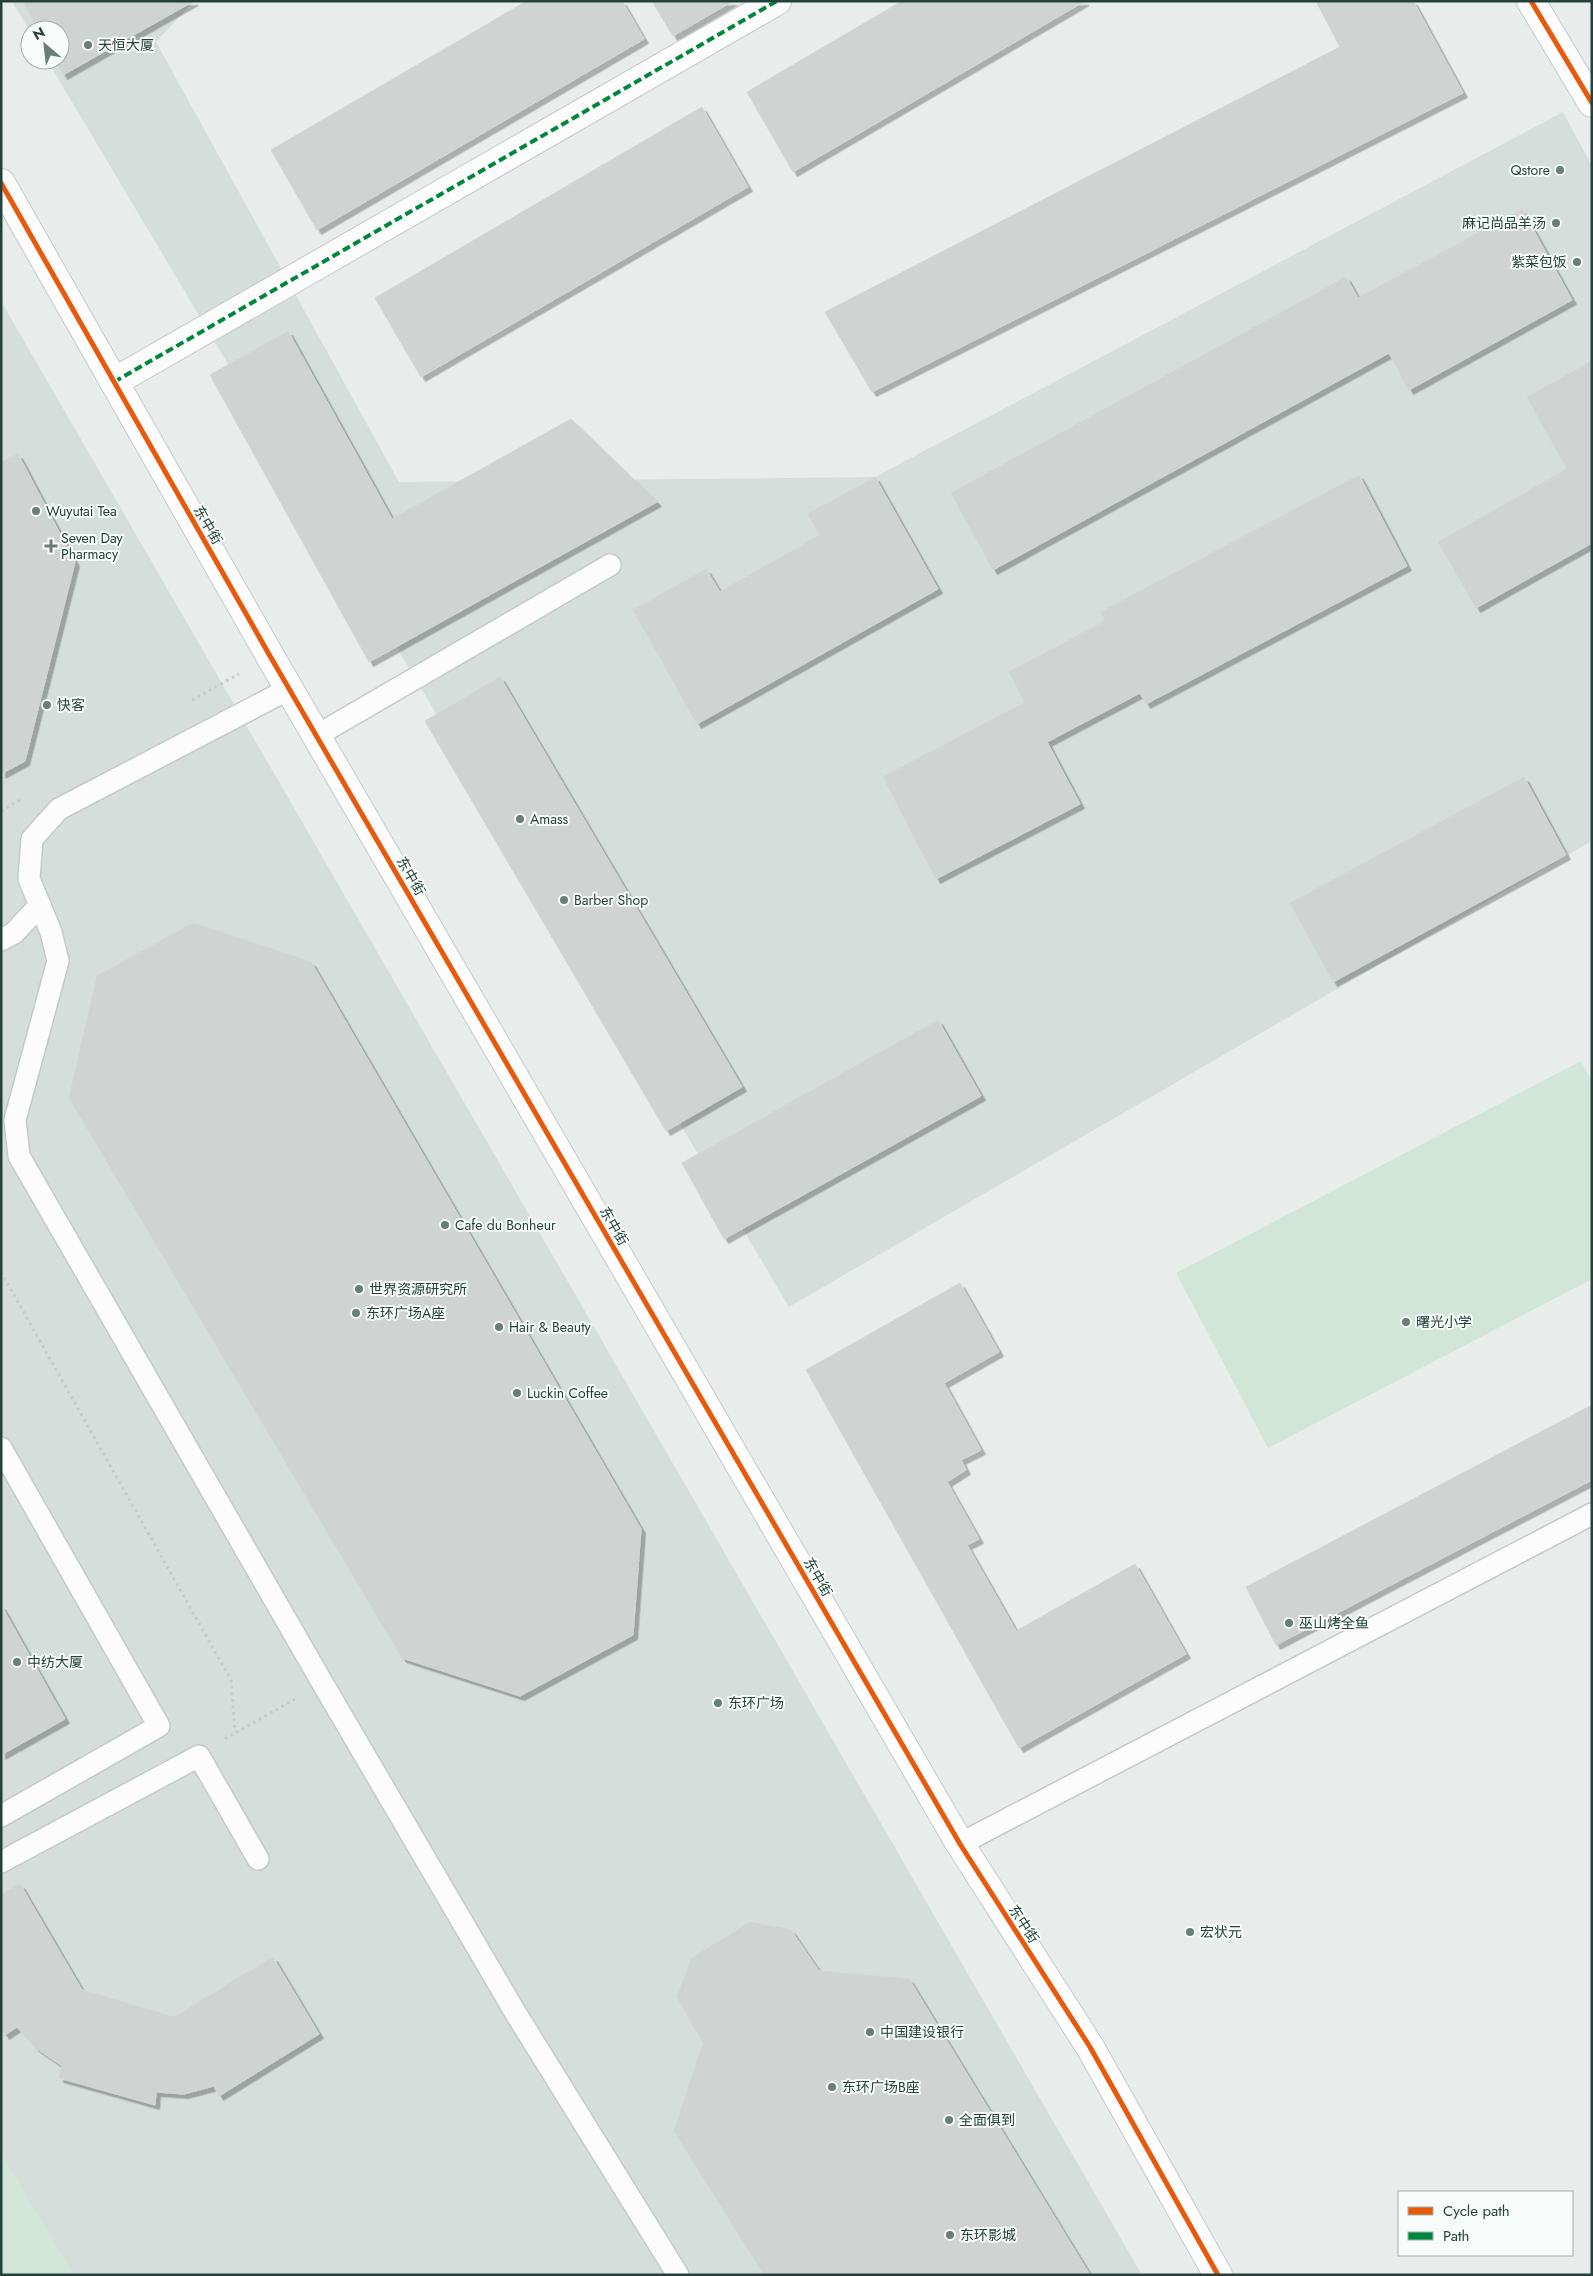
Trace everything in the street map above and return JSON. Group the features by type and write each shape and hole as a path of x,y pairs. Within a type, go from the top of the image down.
{"street":[{"path":"114,382 777,1"},
{"path":"1531,1 1592,103"},
{"name":"东中街","path":"1,183 316,736 960,1844 1090,2047 1218,2275"}],"lane":[{"path":"316,736 610,565"},
{"path":"289,689 59,809 32,839 29,879 51,932 58,961 15,1120 18,1156 515,2012 678,2275"},
{"path":"1,940 14,933 40,905"},
{"path":"1,1448 159,1726 1,1816"},
{"path":"960,1844 1592,1514"},
{"path":"1,1862 200,1756 258,1859"}],"path":[{"path":"1,1272 231,1680 235,1732"},
{"path":"200,1756 235,1732 323,1684"}],"shaded area":[{"path":"12,1 194,1 156,42 399,482 875,477 1563,112 1592,166 1592,841 789,1307 53,70 70,70 70,20 23,20"},
{"path":"1,301 1142,2275 3,2275 1,2271"}],"green space":[{"path":"1581,1061 1592,1082 1592,1279 1268,1448 1176,1273"},
{"path":"1,2153 74,2275 1,2275"}],"building":[{"name":"天恒大厦","path":"23,1 194,1 63,75 60,70 70,70 70,20 33,20"},
{"path":"527,1 622,1 644,39 317,230 271,150"},
{"path":"652,1 733,1 673,36"},
{"path":"902,1 1085,1 793,172 747,92"},
{"path":"1316,1 1413,1 1463,93 872,392 825,312 1340,47"},
{"path":"702,107 748,187 421,377 375,298"},
{"path":"1522,209 1572,300 1409,390 1389,353 993,570 951,493 1346,277 1358,298"},
{"path":"288,331 392,519 571,419 657,502 369,662 210,375"},
{"path":"1592,361 1592,543 1476,608 1438,542 1567,469 1527,397"},
{"path":"18,454 75,562 25,761 1,774 1,462"},
{"path":"1359,475 1407,566 1146,704 1140,693 1047,742 1080,804 936,879 883,777 1025,702 1009,672 1105,621 1101,612"},
{"path":"875,477 938,589 697,724 633,610 706,569 720,592 820,535 808,514"},
{"path":"500,677 742,1087 666,1131 425,721"},
{"path":"1524,777 1566,855 1333,982 1290,903"},
{"name":"东环广场A座","path":"193,923 311,962 641,1529 633,1635 520,1696 402,1658 69,1098 97,976"},
{"path":"938,1020 981,1096 724,1239 682,1163"},
{"path":"960,1283 999,1352 944,1383 981,1450 961,1460 966,1470 947,1482 979,1539 967,1545 1016,1631 1135,1564 1186,1654 1019,1748 806,1370"},
{"path":"1592,1405 1592,1480 1276,1645 1246,1587"},
{"name":"中纺大厦","path":"1,1605 65,1719 1,1755"},
{"path":"20,1884 82,1990 174,2017 273,1957 319,2034 219,2096 214,2086 184,2094 156,2092 155,2105 59,2078 62,2066 36,2048 17,2027 5,2035 1,2029 1,1895"},
{"name":"东环广场B座","path":"750,1922 791,1930 819,1971 909,1979 1090,2275 764,2275 674,2131 703,2043 677,1997 692,1958"}],"marked path":[{"path":"114,382 777,1"}],"cycle path":[{"path":"1531,1 1592,103"},
{"path":"1,183 270,656 960,1844 1090,2047 1218,2275"}],"place":[{"name":"天恒大厦","path":"88,45"},
{"name":"Qstore","path":"1560,170"},
{"name":"麻记尚品羊汤","path":"1556,223"},
{"name":"紫菜包饭","path":"1577,262"},
{"name":"Wuyutai Tea","path":"36,511"},
{"name":"Seven Day Pharmacy","path":"51,546"},
{"name":"快客","path":"47,705"},
{"name":"Amass","path":"520,819"},
{"name":"Barber Shop","path":"564,900"},
{"name":"Cafe du Bonheur","path":"445,1225"},
{"name":"世界资源研究所","path":"359,1289"},
{"name":"东环广场A座","path":"356,1313"},
{"name":"曙光小学","path":"1406,1322"},
{"name":"Hair & Beauty","path":"499,1327"},
{"name":"Luckin Coffee","path":"517,1393"},
{"name":"巫山烤全鱼","path":"1289,1623"},
{"name":"中纺大厦","path":"17,1662"},
{"name":"东环广场","path":"718,1703"},
{"name":"宏状元","path":"1190,1932"},
{"name":"中国建设银行","path":"870,2032"},
{"name":"东环广场B座","path":"832,2087"},
{"name":"全面俱到","path":"949,2120"},
{"name":"东环影城","path":"950,2235"}]}
